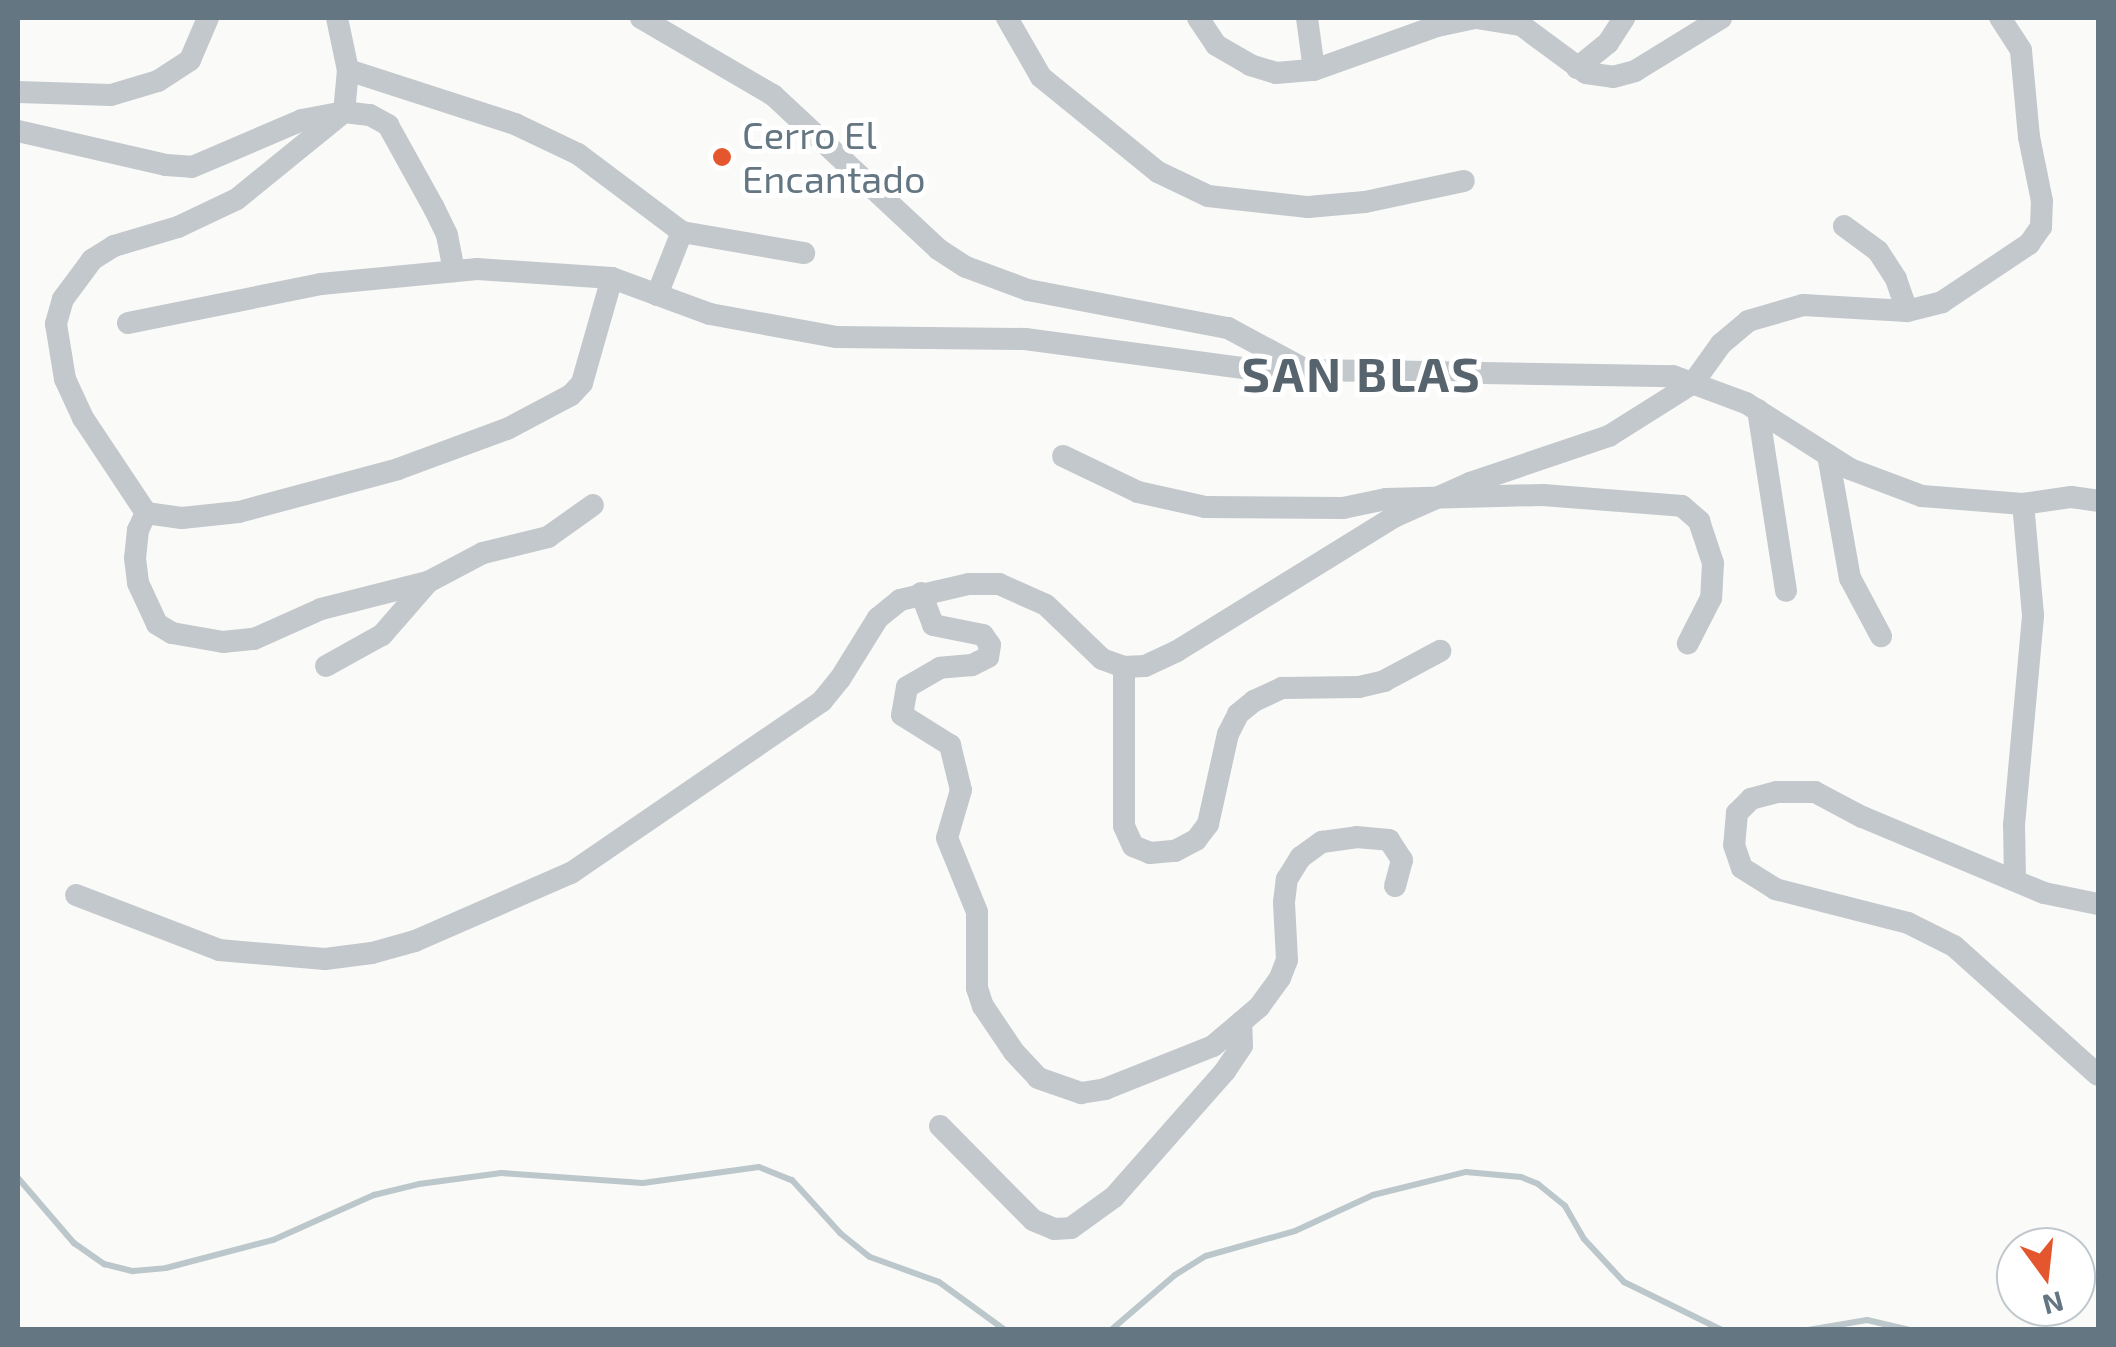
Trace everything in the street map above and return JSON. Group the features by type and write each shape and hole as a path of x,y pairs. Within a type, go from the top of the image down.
{"street":[{"path":"18,92 111,95 158,81 190,60 208,18"},
{"path":"337,18 348,70 344,112 237,200 178,226 114,246 92,260 63,298 56,324 64,379 83,418 146,512 182,518 240,512 398,470 507,429 571,395 582,383 612,278"},
{"path":"641,18 773,95 938,249 966,267 1028,290 1228,328 1304,369"},
{"path":"1007,18 1018,44 1050,86 1158,172 1208,196 1308,207 1366,202 1464,180"},
{"path":"1198,18 1216,45 1250,66 1276,73 1314,70 1366,55 1437,26 1476,18 1521,25 1577,68 1613,77 1635,72 1722,18"},
{"path":"1307,18 1314,70"},
{"path":"1577,68 1608,42 1624,18"},
{"path":"76,894 219,950 266,958 325,959 372,953 415,941 571,873 822,701 878,618 900,600 970,584 1000,584 1046,604 1102,660 1124,668 1145,666 1177,651 1396,516 1609,436 1693,383 1721,344 1748,321 1774,310 1802,305 1907,311 1942,302 2029,244 2041,227 2042,201 2029,137 2022,50 2000,18"},
{"path":"348,70 515,124 562,146 682,232 804,253"},
{"path":"18,130 166,165 192,167 302,120 344,112 370,115 388,125 447,235 454,271"},
{"path":"1844,226 1878,251 1896,279 1907,311"},
{"path":"657,295 682,232"},
{"path":"128,323 320,284 454,271 477,269 612,278 710,314 838,337 1025,339 1251,368 1673,376 1758,410 1850,469 1922,496 2024,504 2071,498 2098,501"},
{"path":"1758,410 1786,591"},
{"path":"1828,455 1850,578 1881,636"},
{"path":"1062,456 1138,492 1204,506 1343,508 1386,499 1543,495 1682,506 1700,521 1713,563 1711,598 1688,643"},
{"path":"2014,880 2014,825 2032,615 2024,504"},
{"path":"146,512 138,530 135,558 138,584 157,624 172,633 223,642 254,639 321,609 428,582 483,554 548,538 593,505"},
{"path":"326,666 382,634 428,582"},
{"path":"921,593 933,625 983,635 990,645 988,657 972,666 940,668 907,687 902,715 910,724 940,736 957,764 961,790 947,838 977,912 977,988 983,1006 1014,1052 1038,1078 1080,1093 1106,1089 1213,1046 1260,1007 1287,960 1287,880 1301,857 1322,842 1389,840 1402,860 1396,886"},
{"path":"1124,668 1124,826 1133,846 1150,852 1175,851 1196,840 1208,824 1228,734 1238,714 1254,701 1282,688 1359,687 1384,681 1440,650"},
{"path":"2098,904 2044,893 1862,817 1815,792 1777,792 1750,799 1737,813 1734,844 1742,868 1775,889 1908,923 1954,946 2098,1075"},
{"path":"940,1126 1034,1220 1054,1230 1071,1228 1114,1196 1225,1071 1242,1046 1241,1022"}],"waterway":[{"path":"18,1178 74,1243 104,1264 133,1271 166,1268 273,1240 374,1195 419,1184 501,1173 643,1183 759,1167 792,1180 840,1233 870,1257 939,1282 1005,1330"},
{"path":"1111,1330 1175,1275 1206,1256 1295,1231 1373,1195 1466,1172 1521,1177 1538,1184 1565,1206 1584,1239 1624,1282 1722,1330"},
{"path":"1808,1330 1867,1320 1910,1330"}],"place":[{"name":"Cerro El Encantado","path":"722,157"}],"district":[{"name":"SAN BLAS","path":"1362,374"}]}
